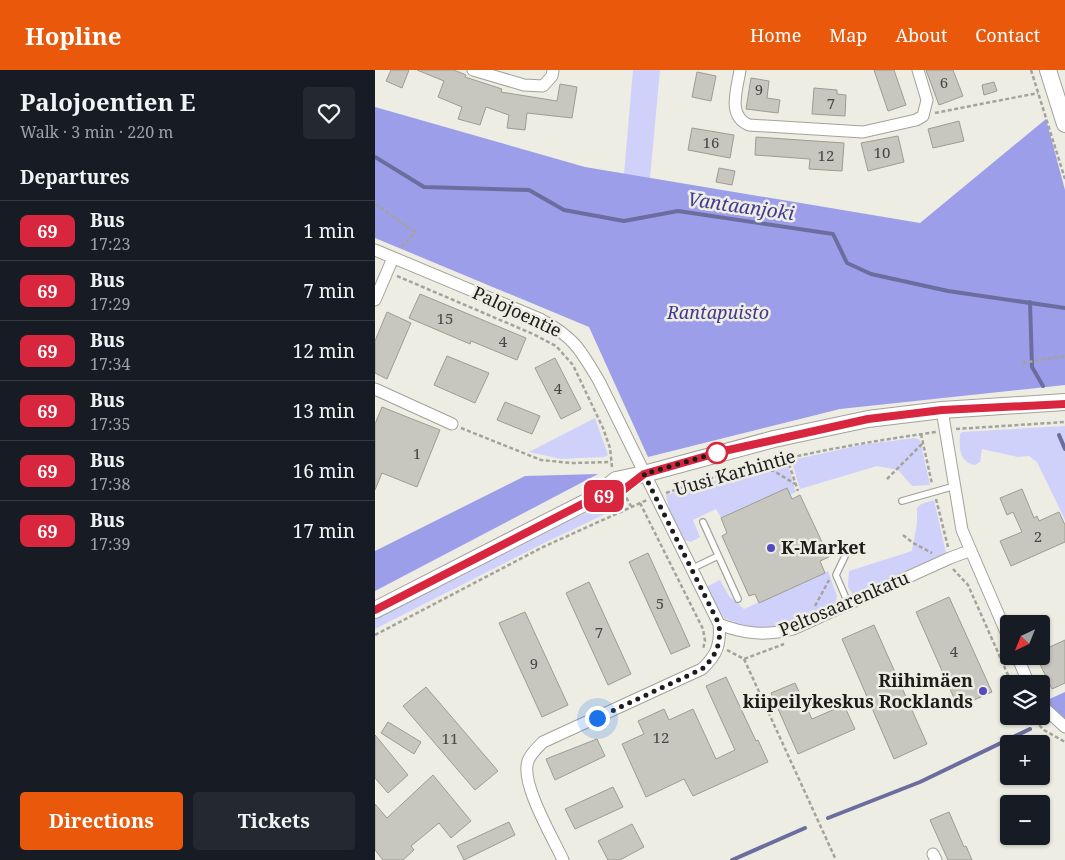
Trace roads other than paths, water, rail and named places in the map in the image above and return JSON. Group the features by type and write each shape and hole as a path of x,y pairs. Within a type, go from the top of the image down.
{"street":[{"path":"473,70 524,85 543,86 552,76 553,70"},
{"path":"740,70 736,116 741,122 749,125 863,132 916,120 923,116 927,100 919,70"},
{"path":"1048,70 1052,88 1065,124"},
{"name":"Palojoentie","path":"375,250 540,319 562,331 578,346 599,382 719,624"},
{"path":"375,300 393,258"},
{"path":"375,389 452,424"},
{"name":"Uusi Karhintie","path":"375,610 644,474 774,439 868,419 942,410 1063,403"},
{"path":"942,410 962,530 969,552 1000,619"},
{"name":"Peltosaarenkatu","path":"719,624 733,630 771,634 793,629 950,558 969,552"},
{"path":"563,860 530,788 527,774 528,762 534,750 543,742 702,669 712,660 719,646 719,624"},
{"path":"1050,713 1065,727"}],"lane":[{"path":"902,501 955,486"},
{"path":"703,522 738,599"},
{"path":"846,554 836,575 848,603"},
{"path":"691,569 718,556"}],"waterway":[{"name":"Vantaanjoki","path":"375,157 424,187 529,190 564,210 624,221 678,211 833,234 847,263 871,274 948,291 1065,308"},
{"path":"1030,302 1032,367 1043,386"},
{"path":"1059,435 1065,449"},
{"path":"828,818 920,782 1030,729"},
{"path":"732,860 805,828"}],"place":[{"name":"K-Market","path":"771,548"},
{"name":"Riihimäen kiipeilykeskus Rocklands","path":"983,691"}],"park label":[{"name":"Rantapuisto","path":"718,313"}]}
